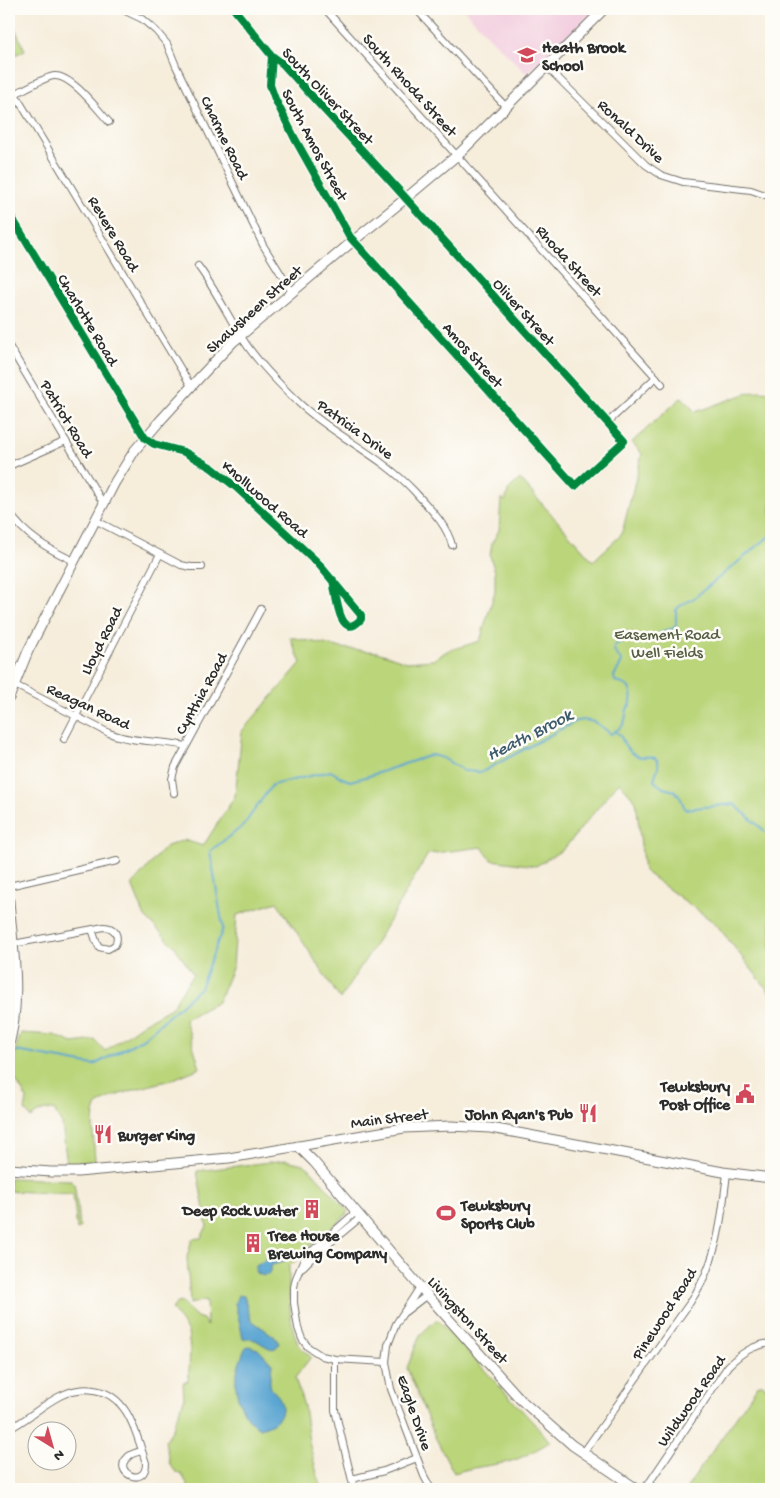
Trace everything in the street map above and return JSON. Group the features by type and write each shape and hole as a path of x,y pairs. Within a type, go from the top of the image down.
{"main road":[{"name":"Shawsheen Street","path":"9,698 13,684 28,651 103,504 125,464 145,438 191,386 240,336 456,156 604,9"},
{"path":"9,902 16,987 16,1010 9,1044"},
{"name":"Main Street","path":"9,1169 78,1172 229,1158 404,1128 431,1126 490,1128 727,1173 771,1178"},
{"name":"Livingston Street","path":"298,1146 314,1162 427,1295 522,1400 572,1445 637,1489"}],"street":[{"name":"Charme Road","path":"121,9 142,19 167,44 263,245 292,292"},
{"name":"South Oliver Street","path":"234,9 272,56 283,64 405,199"},
{"name":"South Rhoda Street","path":"325,9 456,156"},
{"path":"416,9 506,107"},
{"name":"South Amos Street","path":"272,56 270,85 275,98 295,139 353,240"},
{"name":"Ronald Drive","path":"546,66 631,151 653,170 673,180 751,190 771,197"},
{"path":"12,96 44,79 54,76 64,77 75,85 109,122"},
{"name":"Revere Road","path":"12,96 191,386"},
{"name":"Rhoda Street","path":"456,156 662,384"},
{"name":"Oliver Street","path":"405,199 624,441"},
{"name":"Charlotte Road","path":"9,213 145,438"},
{"name":"Amos Street","path":"353,240 575,486 624,441"},
{"name":"Patricia Drive","path":"198,266 240,336 257,359 302,405 332,429 387,467 409,486 441,522 452,545"},
{"name":"Patriot Road","path":"9,346 103,504"},
{"path":"607,423 656,377"},
{"name":"Knollwood Road","path":"145,438 154,444 184,452 203,462 258,507 333,580 362,616 360,621 353,626 347,626 340,614 333,580"},
{"path":"9,466 66,441"},
{"path":"9,512 29,536 74,561"},
{"path":"95,520 186,566 202,567"},
{"name":"Lloyd Road","path":"64,738 160,554"},
{"name":"Cynthia Road","path":"174,793 173,773 261,609"},
{"name":"Reagan Road","path":"13,684 123,738 167,742 186,746"},
{"path":"9,886 117,861"},
{"path":"13,944 92,930"},
{"name":"Pinewood Road","path":"583,1453 704,1280 719,1236 727,1173"},
{"path":"358,1215 300,1269 294,1287 294,1303 298,1328 302,1339 308,1347 322,1356 335,1359 386,1362"},
{"name":"Eagle Drive","path":"420,1287 396,1324 388,1345 386,1362 391,1389 431,1489"},
{"name":"Eagle Drive","path":"402,1314 427,1295"},
{"name":"Wildwood Road","path":"643,1489 649,1483 728,1366 748,1349 760,1344 771,1343"},
{"path":"335,1359 335,1410 354,1489"},
{"path":"9,1429 66,1393 87,1389 96,1390 111,1396 122,1405 130,1418 142,1450"},
{"path":"352,1479 384,1471 418,1458"}],"shaded area":[{"name":"Heath Brook School","path":"464,9 596,9 527,74 488,36"}],"green space":[{"path":"9,16 25,50 9,58"},
{"name":"Easement Road Well Fields","path":"759,391 771,392 771,994 716,924 644,871 636,801 619,782 564,849 536,866 491,860 482,847 428,854 376,943 340,999 277,902 237,915 233,966 218,1002 185,1019 200,1068 171,1080 142,1087 100,1103 96,1107 93,1120 95,1164 67,1165 62,1124 55,1111 42,1111 31,1118 25,1110 27,1099 9,1069 21,1033 54,1035 73,1043 95,1040 105,1051 144,1023 171,1008 193,974 175,947 145,917 132,885 165,847 184,840 203,846 235,796 242,731 301,663 290,637 342,648 377,652 407,662 433,660 447,651 480,641 495,591 495,572 490,556 492,543 499,530 501,498 505,501 509,489 520,479 593,561 620,536 623,529 642,454 632,442 682,397 695,412 748,393"},
{"path":"286,1160 303,1164 309,1168 348,1211 296,1261 289,1265 292,1325 298,1343 311,1357 295,1378 304,1406 309,1442 321,1489 188,1489 188,1485 182,1475 170,1465 165,1441 173,1429 184,1400 183,1383 188,1381 189,1370 190,1350 188,1332 172,1309 181,1302 197,1317 203,1319 207,1326 206,1300 190,1304 187,1257 192,1239 201,1238 207,1226 197,1171"},
{"path":"9,1178 71,1180 75,1189 80,1228 77,1230 73,1194 9,1191"},
{"path":"437,1319 550,1442 514,1460 454,1473 435,1437 407,1368 420,1335"},
{"path":"759,1384 763,1384 771,1394 771,1489 686,1489"}],"water":[{"path":"285,1254 287,1257 284,1262 272,1265 267,1275 263,1276 256,1273 256,1266 269,1255"},
{"path":"238,1295 244,1296 251,1320 274,1336 279,1343 277,1347 271,1349 254,1339 243,1338 235,1303"},
{"path":"249,1346 258,1349 272,1364 270,1385 279,1397 282,1408 279,1417 275,1421 260,1428 249,1419 241,1407 237,1392 237,1371 244,1351"}],"waterway":[{"name":"Heath Brook","path":"16,1051 94,1065 144,1038 200,988 223,928 210,851 243,826 272,785 331,771 350,781 431,755 443,758 464,771 482,772 576,721 591,721 611,734 624,724 627,709 632,698 631,691 627,686 615,681 614,676 622,662 614,651 614,646 623,641 652,636 672,629 676,626 676,610 680,606 694,598 771,535"},
{"path":"616,732 631,752 640,757 656,759 658,767 654,781 663,788 675,791 685,809 734,804 767,833 771,834"}],"cycle path":[{"path":"234,9 272,56 283,64 384,174 624,441 575,486 350,237 295,139 275,99 270,85 272,56"},
{"path":"9,213 145,438 154,444 184,452 212,468 236,487 317,562 361,615 361,619 354,625 348,625 343,621 337,605 336,595 334,586 333,580"}],"place":[{"name":"Heath Brook School","path":"527,55"},
{"name":"Tewksbury Post Office","path":"745,1094"},
{"name":"John Ryan's Pub","path":"588,1113"},
{"name":"Burger King","path":"103,1134"},
{"name":"Deep Rock Water","path":"312,1209"},
{"name":"Tewksbury Sports Club","path":"446,1213"},
{"name":"Tree House Brewing Company","path":"253,1243"}]}
